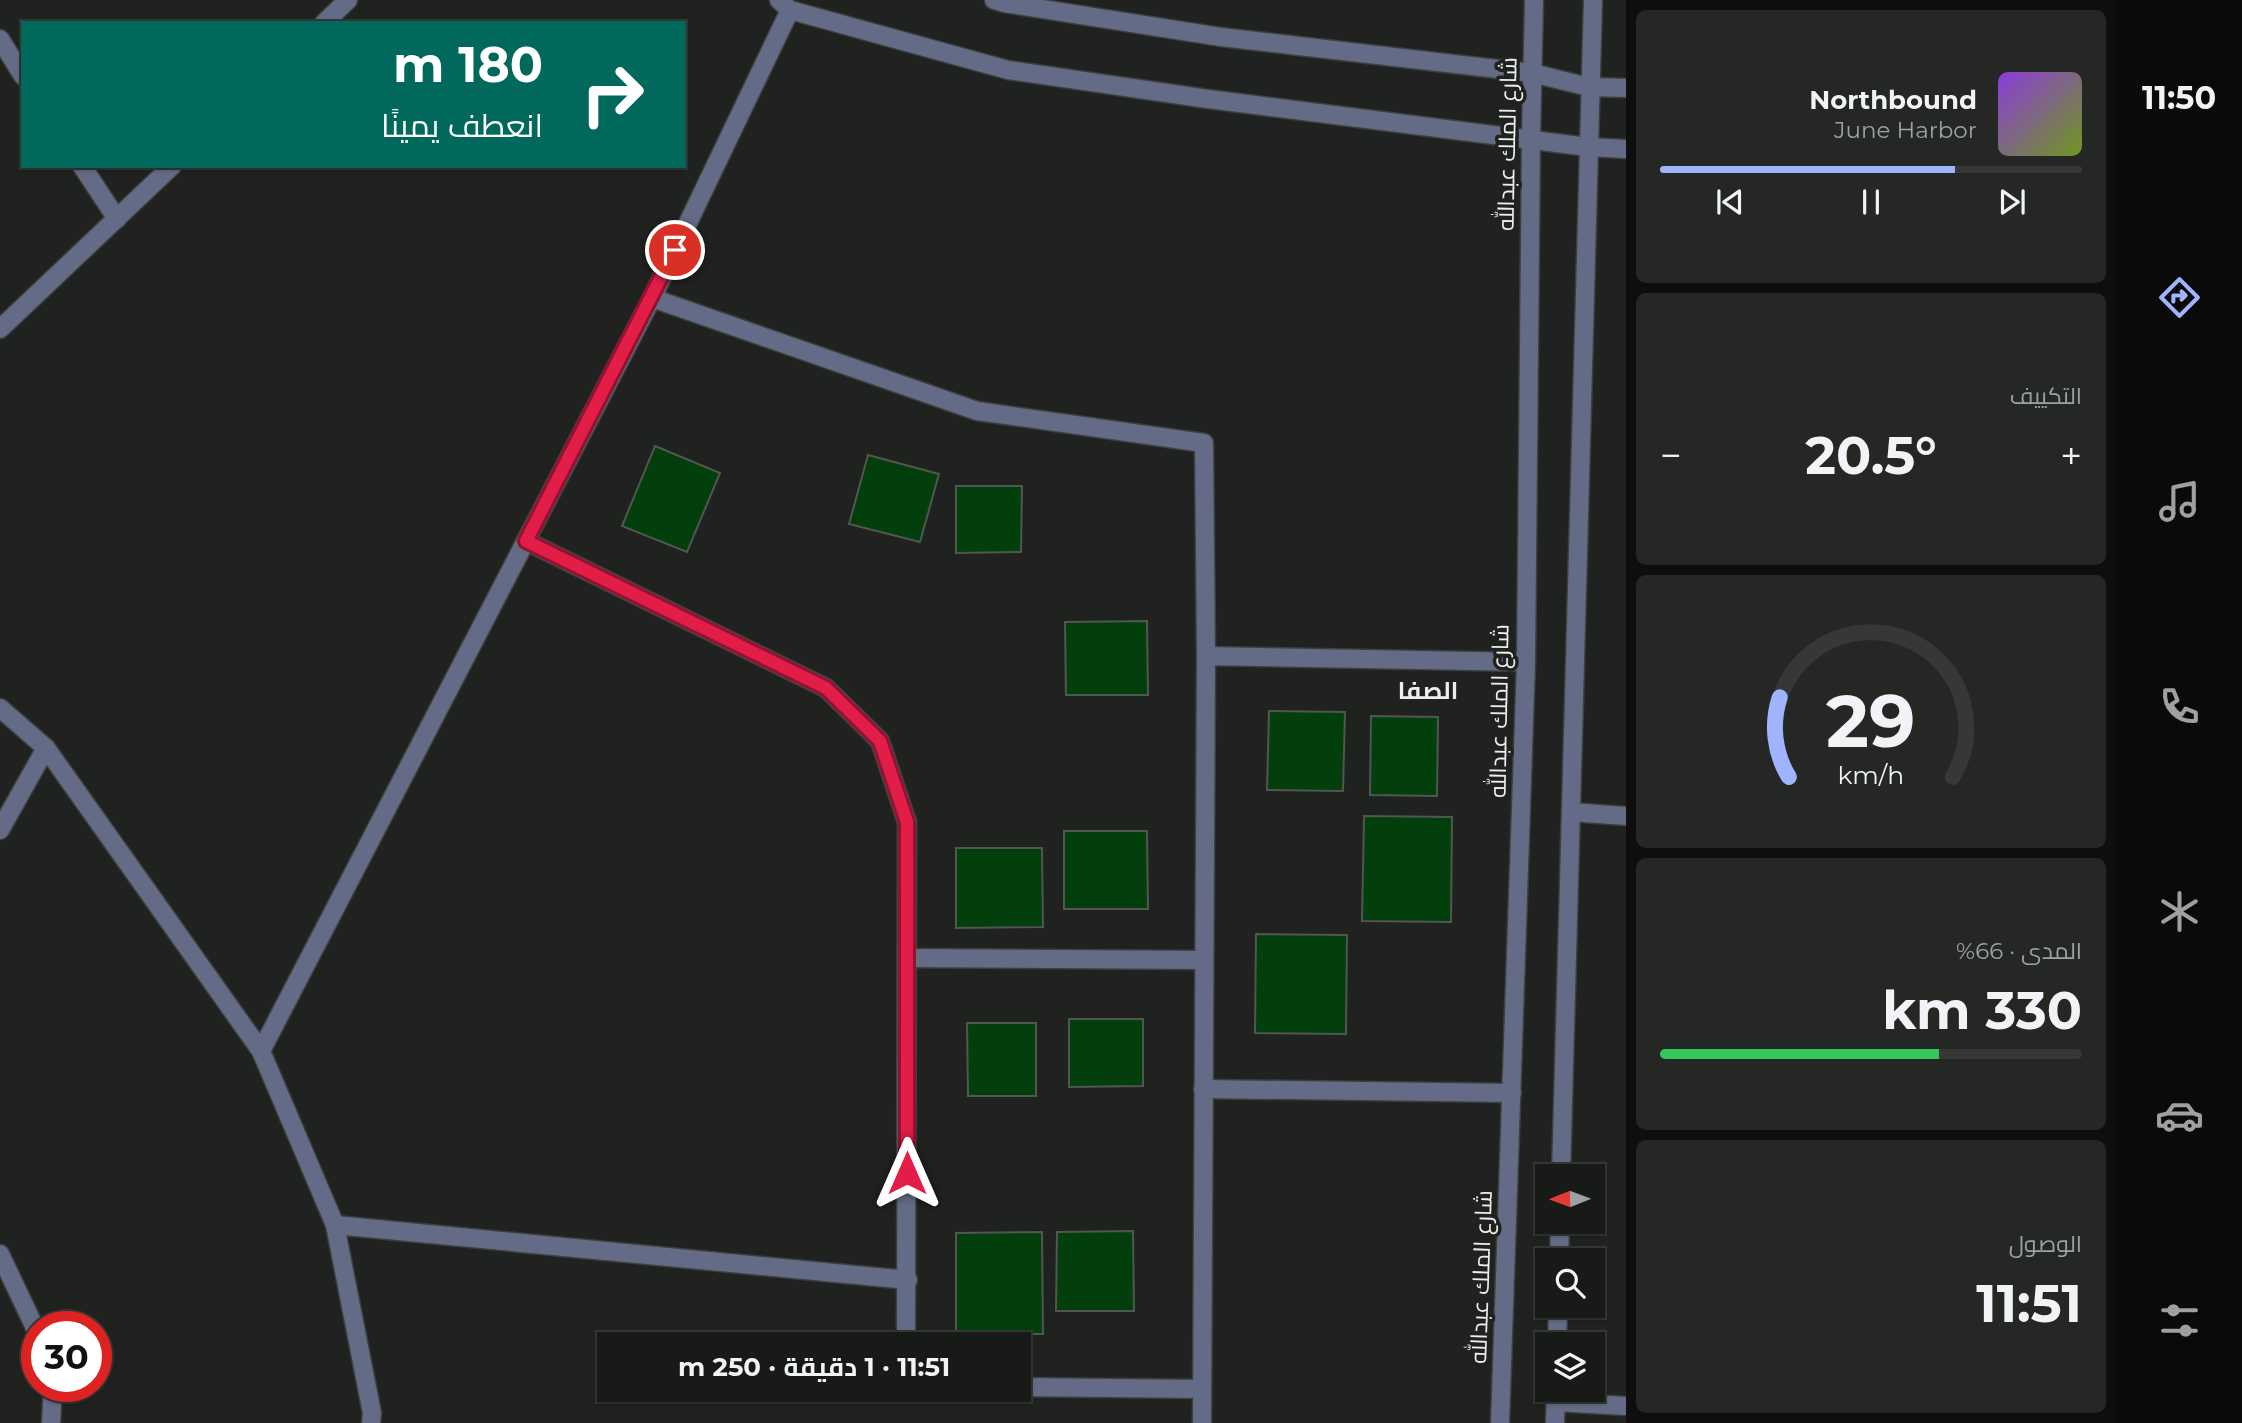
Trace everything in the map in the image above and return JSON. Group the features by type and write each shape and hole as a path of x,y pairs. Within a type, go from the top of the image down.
{"street":[{"path":"327,12 348,0"},
{"path":"994,0 1004,4 1221,37 1532,73 1590,87 1626,88"},
{"name":"شارع الملك عبدالله","path":"1500,1423 1526,662 1534,0"},
{"path":"1561,1164 1593,0"},
{"path":"261,1051 652,298 784,5 1008,70 1208,99 1588,147 1626,149"},
{"path":"0,39 21,73"},
{"path":"83,168 117,219"},
{"path":"0,329 170,168"},
{"path":"652,298 977,411 1204,443 1206,656 1202,1423"},
{"path":"526,541 826,688 880,741 907,822 906,1332"},
{"path":"1206,656 1526,662"},
{"path":"0,708 46,748 261,1051 335,1225 372,1413 371,1423"},
{"path":"0,830 46,748"},
{"path":"1571,811 1626,816"},
{"path":"907,958 1203,960"},
{"path":"1203,1088 1512,1093"},
{"path":"335,1225 908,1280"},
{"path":"0,1254 27,1311"},
{"path":"1031,1387 1202,1390"},
{"path":"51,1423 52,1402"},
{"path":"1555,1423 1556,1402"},
{"path":"1598,1402 1626,1406"}],"building":[{"path":"655,446 720,473 687,552 622,526"},
{"path":"868,455 939,474 920,542 849,524"},
{"path":"956,486 1022,486 1021,552 956,553"},
{"path":"1147,621 1148,695 1066,695 1065,622"},
{"path":"1269,711 1345,712 1343,791 1267,790"},
{"path":"1371,716 1438,717 1437,796 1370,795"},
{"path":"1364,816 1452,817 1451,922 1362,921"},
{"path":"1064,831 1147,831 1148,909 1064,909"},
{"path":"956,848 1042,848 1043,927 956,928"},
{"path":"1256,934 1347,935 1346,1034 1255,1033"},
{"path":"1069,1019 1143,1019 1143,1086 1069,1087"},
{"path":"967,1023 1036,1023 1036,1096 968,1096"},
{"path":"1133,1231 1134,1311 1056,1311 1057,1232"},
{"path":"1042,1232 1043,1334 956,1332 956,1233"}],"district":[{"name":"الصفا","path":"1428,690"}],"route":[{"path":"675,250 526,541 826,688 880,741 907,822 907,1173"}]}
